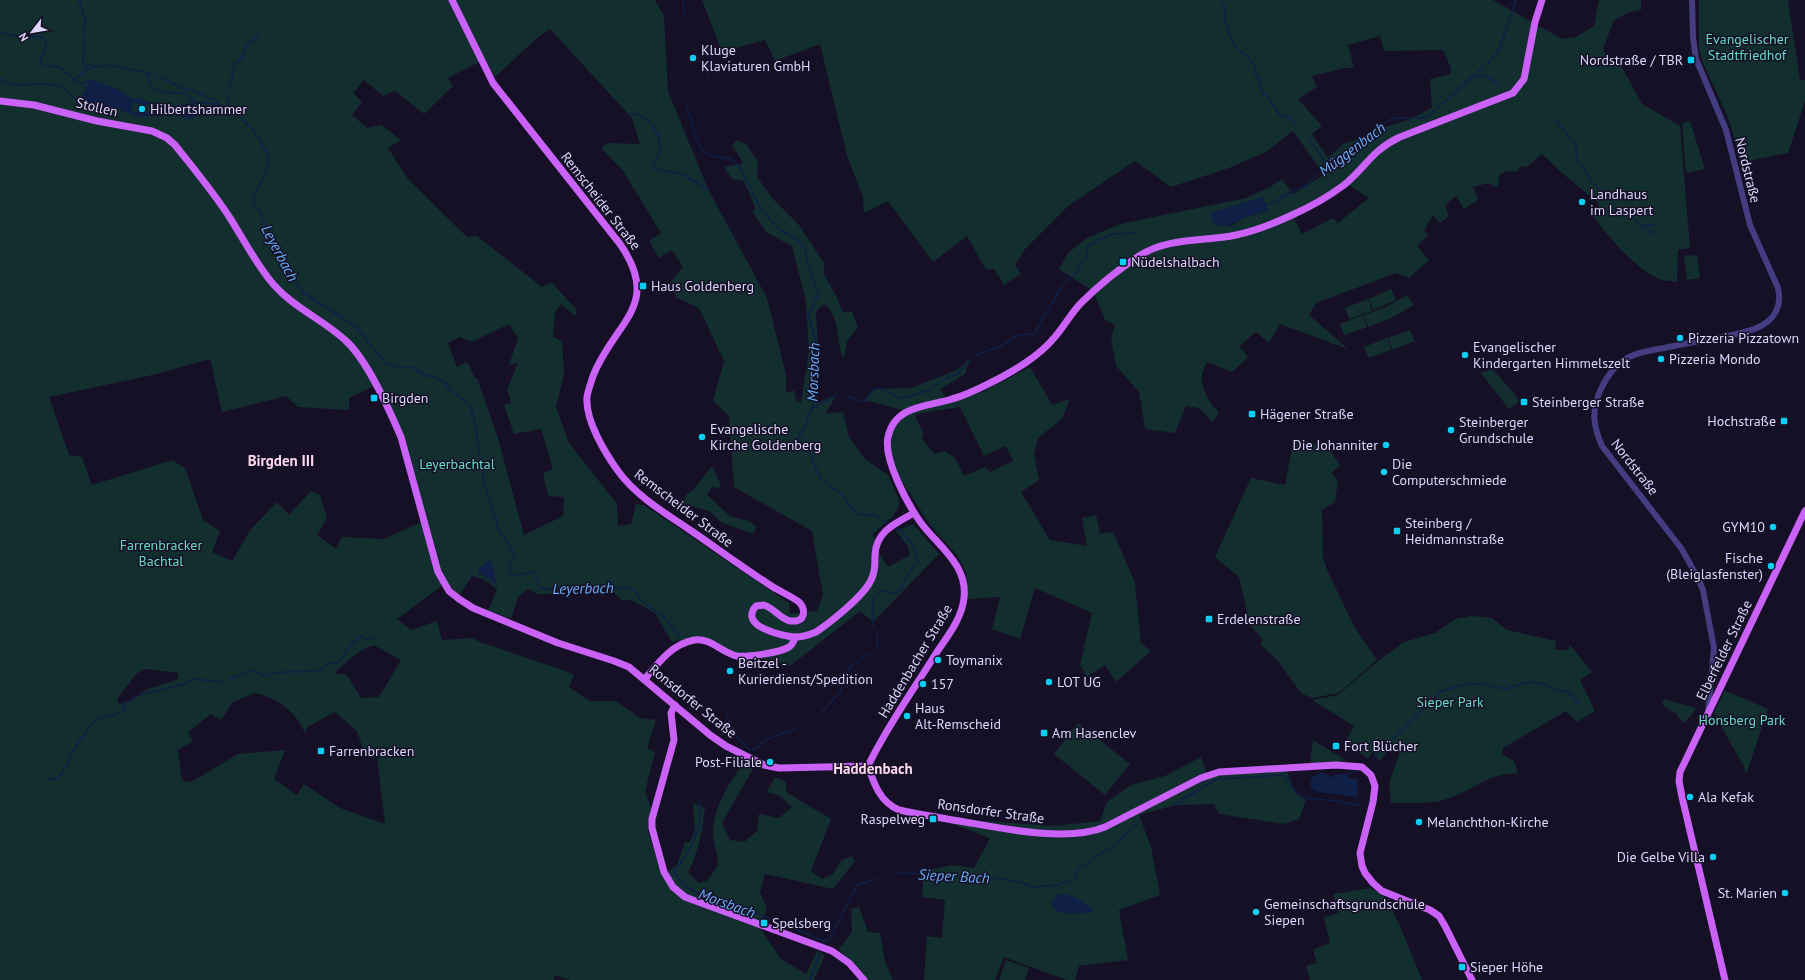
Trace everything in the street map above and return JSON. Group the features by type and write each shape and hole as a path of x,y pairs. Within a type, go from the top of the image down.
{"main road":[{"name":"Remscheider Straße","path":"452,0 493,83 620,244 632,262 637,287 632,311 601,360 588,393 589,411 603,448 623,479 643,496 774,588 800,604 803,609 803,614 802,618 796,621 787,620 764,605 756,606 752,615 753,621 760,627 782,635 795,637"},
{"name":"Haddenbacher Straße","path":"868,766 955,623 963,603 964,584 958,568 914,513 893,470 888,452 888,440 891,429 901,415 919,406 968,394 1023,364 1051,342 1082,301 1143,253 1169,244 1238,234 1291,216 1345,184 1374,154 1390,142 1513,93 1524,80 1535,22 1542,0"},
{"name":"Stollen","path":"0,101 34,105 97,121 161,134 171,142 196,172"},
{"name":"Ronsdorfer Straße","path":"196,172 226,212 258,264 272,283 290,302 345,340 356,351 367,368 401,437 434,560 444,584 459,599 473,608 558,643 624,664 645,679 718,741 764,765 779,768 868,766 879,793 890,806 899,810 1011,830 1076,834 1090,833 1105,827 1201,778 1219,772 1336,765 1361,767 1371,775 1375,786 1373,802 1361,846 1362,866 1373,883 1382,891 1430,910 1439,916 1472,980"},
{"name":"Elberfelder Straße","path":"1725,980 1679,781 1682,765 1805,511"},
{"path":"645,679 667,653 692,640 706,640 732,654 744,656 785,649 792,644 795,637 816,632 868,586 874,572 876,545 882,534 891,526 914,513"},
{"path":"674,705 671,713 674,740 652,823 654,839 660,860 670,882 681,894 693,900 835,953 849,963 864,980"}],"street":[{"name":"Nordstraße","path":"1692,0 1693,38 1696,59 1726,130 1750,225 1778,288 1780,295 1779,306 1774,315 1768,321 1750,330 1658,349 1628,358 1612,370 1603,384 1595,403 1593,415 1602,446 1681,548 1703,590 1714,648 1708,714"}],"green space":[{"path":"0,0 655,0 664,16 668,91 708,189 767,298 786,375 786,393 794,390 796,400 801,403 809,351 806,301 792,246 766,232 752,211 756,209 744,181 732,179 724,167 743,163 732,145 737,140 747,145 758,162 757,177 773,199 799,225 824,263 824,274 843,312 852,312 858,327 847,341 844,359 841,352 836,324 831,311 826,305 821,306 816,312 818,350 816,369 817,403 832,396 834,399 826,413 843,412 849,437 864,458 889,476 899,500 899,506 893,516 873,534 878,551 888,567 910,555 908,546 896,531 913,524 939,554 873,622 860,611 790,666 776,661 750,663 745,655 731,653 700,636 672,642 655,613 631,600 622,600 604,584 550,594 537,594 528,589 518,597 511,619 488,610 497,590 486,581 472,576 459,596 447,582 397,619 411,630 437,621 442,640 473,638 480,642 563,670 574,675 569,687 590,701 616,701 640,718 656,720 647,748 655,752 645,792 652,809 648,831 662,876 677,865 685,842 690,842 695,830 693,803 705,808 695,857 688,872 699,883 707,881 718,865 713,835 716,814 723,796 744,762 754,767 722,823 730,840 744,842 757,831 759,814 779,818 792,807 780,796 767,792 775,777 786,782 786,792 831,819 811,871 822,879 833,874 842,860 852,856 855,861 833,889 765,874 760,892 767,909 759,927 781,959 806,974 817,951 825,955 814,980 570,980 555,975 554,980 0,980","holes":["550,29 632,118 640,144 608,143 601,148 623,171 661,233 649,241 659,258 672,250 683,267 669,284 677,298 699,308 724,361 713,401 729,416 734,487 812,531 823,595 817,611 790,614 789,603 644,505 636,504 631,524 618,526 617,504 569,443 556,407 564,374 562,341 553,337 555,313 561,304 575,316 577,310 551,282 542,287 477,236 467,237 408,179 388,148 401,140 381,125 367,128 352,115 362,102 353,93 364,80 383,96 395,91 424,114 453,86 448,78 485,59 495,77 537,38","509,324 518,338 509,365 518,363 507,389 511,402 504,405 514,434 541,429 553,469 543,473 548,496 564,497 563,516 524,535 498,438 477,378 475,378 467,362 457,367 448,343 460,337 472,342","210,359 222,412 286,396 298,407 349,410 349,398 378,384 404,440 425,520 384,539 342,537 336,549 317,535 327,518 320,495 311,491 289,515 277,502 251,529 232,561 212,552 220,531 203,520 185,468 172,460 92,485 82,457 69,455 49,397 157,374","374,645 401,660 379,697 361,698 347,675 335,673 353,656","145,669 178,673 178,679 145,690 133,699 119,704 117,699 137,673","255,693 271,698 285,707 297,719 305,734 307,727 335,712 357,731 365,755 377,757 385,824 340,808 304,784 297,795 274,779 285,750 238,754 191,782 182,781 178,750 193,741 188,732 211,714 221,720 233,702"]},
{"path":"702,0 1493,0 1562,39 1576,37 1594,26 1599,0 1641,0 1641,10 1630,12 1614,20 1603,49 1610,62 1620,64 1642,104 1680,126 1690,248 1678,250 1677,282 1661,280 1651,275 1623,252 1592,215 1599,205 1597,202 1542,154 1528,166 1520,167 1517,172 1508,171 1500,174 1498,187 1489,183 1473,187 1478,200 1464,209 1456,196 1445,205 1449,216 1440,223 1433,215 1424,231 1428,235 1417,246 1429,260 1409,278 1396,273 1316,303 1309,315 1348,349 1280,324 1269,343 1256,332 1239,346 1248,357 1232,372 1207,362 1206,364 1202,375 1204,390 1209,401 1219,412 1213,422 1199,408 1186,406 1175,433 1145,429 1139,392 1116,366 1111,338 1115,325 1105,320 1093,291 1059,269 1068,253 1087,238 1120,224 1246,198 1270,187 1282,179 1293,194 1324,175 1293,131 1266,152 1229,168 1171,187 1135,161 1068,206 1025,249 1015,265 1021,274 1004,285 994,269 986,270 967,236 933,262 888,201 864,213 863,197 847,156 820,44 775,61 765,40 722,52","holes":["1380,36 1384,51 1443,50 1451,68 1451,74 1430,79 1432,108 1408,120 1375,130 1360,138 1343,144 1328,158 1312,134 1322,126 1298,99 1317,87 1312,76 1345,68 1354,68 1348,45","1349,185 1369,198 1338,223 1333,218 1302,234 1294,219","1244,203 1268,210 1243,218 1229,227 1224,225 1215,226 1213,212"]},
{"name":"Evangelischer Stadtfriedhof","path":"1699,0 1788,0 1800,80 1805,80 1805,101 1788,153 1742,162 1727,115 1703,63 1699,49"},
{"path":"1690,121 1705,169 1686,173 1682,123"},
{"path":"1697,255 1700,278 1687,280 1684,256"},
{"path":"1391,289 1396,300 1373,310 1369,299"},
{"path":"1407,295 1414,305 1391,318 1368,327 1364,315 1386,307"},
{"path":"1368,299 1372,311 1349,319 1345,308"},
{"path":"1363,315 1367,327 1344,335 1340,324"},
{"path":"1410,330 1415,341 1392,350 1388,338"},
{"path":"1387,338 1391,350 1369,358 1364,347"},
{"path":"970,358 965,374 940,389 950,403 984,391 1030,367 1052,405 1070,399 1062,419 1038,438 1034,454 1039,480 1021,492 1050,540 1087,546 1082,518 1096,515 1100,533 1113,532 1135,583 1141,643 1151,651 1116,682 1105,665 1087,677 1080,665 1092,613 1035,588 1020,639 992,629 1000,597 968,599 966,573 962,564 956,554 930,525 896,472 889,457 892,430 909,412 865,400 874,389 911,388 957,370","holes":["960,407 984,456 1006,446 1013,461 990,472 985,467 964,476 956,459 945,451 934,454 921,437 924,434 915,416 921,413"]},
{"path":"1492,369 1514,393 1519,402 1509,409 1481,373"},
{"path":"1307,441 1329,449 1340,465 1332,472 1338,482 1335,502 1322,510 1323,557 1327,570 1355,628 1377,660 1339,693 1312,698 1301,693 1278,661 1260,644 1263,640 1243,617 1247,612 1239,577 1215,557 1251,478 1285,485 1293,442"},
{"path":"712,466 721,485 719,488 712,487 707,495 731,517 749,521 756,527 753,534 721,522 709,511 683,504 686,495 693,490"},
{"name":"Sieper Park","path":"1472,616 1492,618 1507,630 1556,641 1555,650 1568,650 1570,645 1592,672 1580,680 1595,711 1577,722 1566,711 1503,748 1502,754 1514,761 1518,773 1491,778 1460,794 1440,801 1422,803 1391,803 1389,783 1400,752 1390,748 1380,761 1372,752 1368,759 1345,743 1354,726 1312,700 1338,695 1382,658 1404,642 1435,633 1455,619"},
{"name":"Honsberg Park","path":"1726,691 1768,709 1746,775 1744,767 1714,713 1724,692"},
{"path":"1664,699 1696,708 1684,723 1676,714 1662,704"},
{"path":"1078,723 1130,764 1105,795 1054,754"},
{"path":"1313,740 1347,761 1310,764"},
{"path":"1201,757 1207,775 1286,770 1296,794 1306,800 1299,819 1284,824 1219,814 1214,804 1176,805 1139,815 1151,847 1160,895 1119,910 1128,960 1079,966 1075,980 1067,980 1004,957 995,980 924,980 927,936 942,938 945,900 922,897 924,871 952,865 974,868 990,838 950,823 972,820 1053,826 1100,821 1107,802 1131,785 1165,776"},
{"path":"1371,888 1386,898 1400,926 1422,980 1310,980 1306,966 1317,963 1313,950 1330,943 1324,917 1338,913 1333,894"},
{"path":"859,907 868,932 880,933 885,961 893,980 866,980 839,949 852,932 851,909"},
{"path":"1006,960 1029,968 1025,980 999,980"}],"water":[{"path":"90,79 119,90 134,100 131,105 133,108 132,111 136,115 125,112 116,107 93,107 79,102"},
{"path":"1263,197 1268,210 1243,218 1226,227 1224,225 1215,226 1210,213"},
{"path":"490,559 498,586 478,572 478,570"},
{"path":"1323,772 1331,777 1343,778 1334,777 1335,774 1348,774 1348,778 1357,779 1358,796 1313,790 1310,783 1312,778"},
{"path":"1060,894 1069,895 1078,899 1093,910 1093,912 1069,914 1057,911 1054,908 1052,901 1054,897"}],"waterway":[{"path":"79,0 86,23 84,31"},
{"name":"Morsbach","path":"683,0 684,16"},
{"path":"1221,0 1225,7 1224,17 1232,42 1251,60 1256,69 1255,74 1259,79 1260,89 1270,100 1279,114 1288,117 1297,126"},
{"name":"Müggenbach","path":"1488,64 1500,48 1516,0"},
{"name":"Leyerbach","path":"0,32 11,35 42,37 46,41 46,44 40,62 46,66 60,67 80,84 89,81"},
{"path":"84,35 85,42 83,64 85,66 92,65 95,67"},
{"path":"229,91 235,63 240,60 247,45 259,35"},
{"name":"Morsbach","path":"706,77 711,66 710,54"},
{"name":"Leyerbach","path":"74,80 86,70 103,66 121,67 155,75"},
{"name":"Müggenbach","path":"1265,205 1273,203 1294,190 1303,187 1359,140 1389,120 1396,118 1423,118 1431,114 1484,66"},
{"path":"149,74 149,83 151,87 165,93 185,93 198,104"},
{"path":"1475,77 1484,76 1499,84"},
{"name":"Leyerbach","path":"159,77 185,89 194,90 208,98 213,98 218,104"},
{"path":"0,78 12,85 42,84 61,87 67,90 76,99 81,98"},
{"path":"228,106 229,96"},
{"path":"134,100 145,103"},
{"name":"Leyerbach","path":"148,103 170,107 189,104 214,103 226,107 238,115 256,134 269,158 269,162 253,200 272,237 280,259 302,292 356,327 386,364 404,368 412,367 426,376 432,376 444,382 450,390 465,401 470,407 474,417 484,482 497,519 497,527 515,554 509,569 510,574 516,575 533,572 540,588 554,590 593,586 627,588 634,591 643,602 666,619 680,637"},
{"path":"151,114 173,112 191,117 199,110 205,108 209,110 216,105"},
{"name":"Morsbach","path":"687,107 696,137 702,150 711,156 728,158 738,164 760,209 779,229 797,240 805,248 807,262 819,294 808,314 816,342 812,383 814,403 796,444 803,447 811,455 820,479 841,494 856,513 861,515 873,515 891,525"},
{"path":"136,114 147,114"},
{"path":"626,115 639,115 650,122 654,128 660,148 654,169 686,176 708,189"},
{"path":"1556,120 1576,146 1576,156 1579,164 1584,168 1592,183 1611,198"},
{"path":"1308,139 1322,158 1323,170"},
{"path":"1619,213 1626,212 1631,214 1640,225 1650,232 1657,234"},
{"path":"1643,226 1655,225"},
{"name":"Müggenbach","path":"976,355 1001,346 1018,335 1034,334 1062,286 1079,270 1081,263 1086,259 1088,245 1112,234 1137,233"},
{"name":"Müggenbach","path":"847,396 864,402 873,390 879,388 900,398 905,398 929,390 942,380 957,374 971,360"},
{"name":"Müggenbach","path":"813,408 836,395"},
{"name":"Morsbach","path":"873,627 872,612 875,597 882,591 893,593 899,591 902,588 907,575 918,562 916,552 910,542 903,533 894,526"},
{"name":"Morsbach","path":"821,713 840,692 845,675 851,666 875,650 878,643 877,634"},
{"name":"Farrenbracken","path":"229,680 251,670 266,676 283,672 307,672 320,670 327,664 341,660 348,648 361,636 367,639 373,637"},
{"name":"Farrenbracken","path":"49,779 54,779 62,773 77,744 93,723 103,717 122,712 126,709 123,705 139,695 181,685 193,679 224,682"},
{"name":"Sieper Bach","path":"1370,762 1440,692 1458,686 1482,684 1505,689 1527,682 1546,684 1553,689 1569,692 1579,704"},
{"name":"Leyerbach","path":"726,711 732,731 750,750 755,749 767,739 797,728"},
{"name":"Sieper Bach","path":"1345,775 1356,771"},
{"name":"Sieper Bach","path":"1173,805 1217,779 1284,775 1295,791 1305,798 1337,801 1361,806 1364,804"},
{"name":"Morsbach","path":"701,798 699,806 700,819 697,834 687,854 674,872 682,884 705,897 767,917 824,941 823,944"},
{"name":"Sieper Bach","path":"1060,883 1073,881 1078,869 1117,843 1139,823"},
{"name":"Sieper Bach","path":"898,873 930,874 941,877 962,875 989,877 1020,882 1033,887 1058,885"},
{"name":"Sieper Bach","path":"824,941 830,938 857,885 876,879"},
{"name":"Morsbach","path":"810,980 821,950"}],"place":[{"name":"Kluge Klaviaturen GmbH","path":"693,58"},
{"name":"Nordstraße / TBR","path":"1691,60"},
{"name":"Hilbertshammer","path":"142,109"},
{"name":"Landhaus im Laspert","path":"1582,202"},
{"name":"Nüdelshalbach","path":"1123,262"},
{"name":"Haus Goldenberg","path":"643,286"},
{"name":"Pizzeria Pizzatown","path":"1680,338"},
{"name":"Evangelischer Kindergarten Himmelszelt","path":"1465,355"},
{"name":"Pizzeria Mondo","path":"1661,359"},
{"name":"Birgden","path":"374,398"},
{"name":"Steinberger Straße","path":"1524,402"},
{"name":"Hägener Straße","path":"1252,414"},
{"name":"Hochstraße","path":"1784,421"},
{"name":"Steinberger Grundschule","path":"1451,430"},
{"name":"Evangelische Kirche Goldenberg","path":"702,437"},
{"name":"Die Johanniter","path":"1386,445"},
{"name":"Die Computerschmiede","path":"1384,472"},
{"name":"GYM10","path":"1773,527"},
{"name":"Steinberg / Heidmannstraße","path":"1397,531"},
{"name":"Fische (Bleiglasfenster)","path":"1771,566"},
{"name":"Erdelenstraße","path":"1209,619"},
{"name":"Toymanix","path":"938,660"},
{"name":"Beitzel - Kurierdienst/Spedition","path":"730,671"},
{"name":"LOT UG","path":"1049,682"},
{"name":"157","path":"923,684"},
{"name":"Haus Alt-Remscheid","path":"907,716"},
{"name":"Am Hasenclev","path":"1044,733"},
{"name":"Fort Blücher","path":"1336,746"},
{"name":"Farrenbracken","path":"321,751"},
{"name":"Post-Filiale","path":"770,762"},
{"name":"Ala Kefak","path":"1690,797"},
{"name":"Raspelweg","path":"933,819"},
{"name":"Melanchthon-Kirche","path":"1419,822"},
{"name":"Die Gelbe Villa","path":"1713,857"},
{"name":"St. Marien","path":"1785,893"},
{"name":"Gemeinschaftsgrundschule Siepen","path":"1256,912"},
{"name":"Spelsberg","path":"764,923"},
{"name":"Sieper Höhe","path":"1462,967"}],"district":[{"name":"Birgden III","path":"281,460"},
{"name":"Haddenbach","path":"873,768"}],"park label":[{"name":"Leyerbachtal","path":"457,464"},
{"name":"Farrenbracker Bachtal","path":"161,554"}]}
